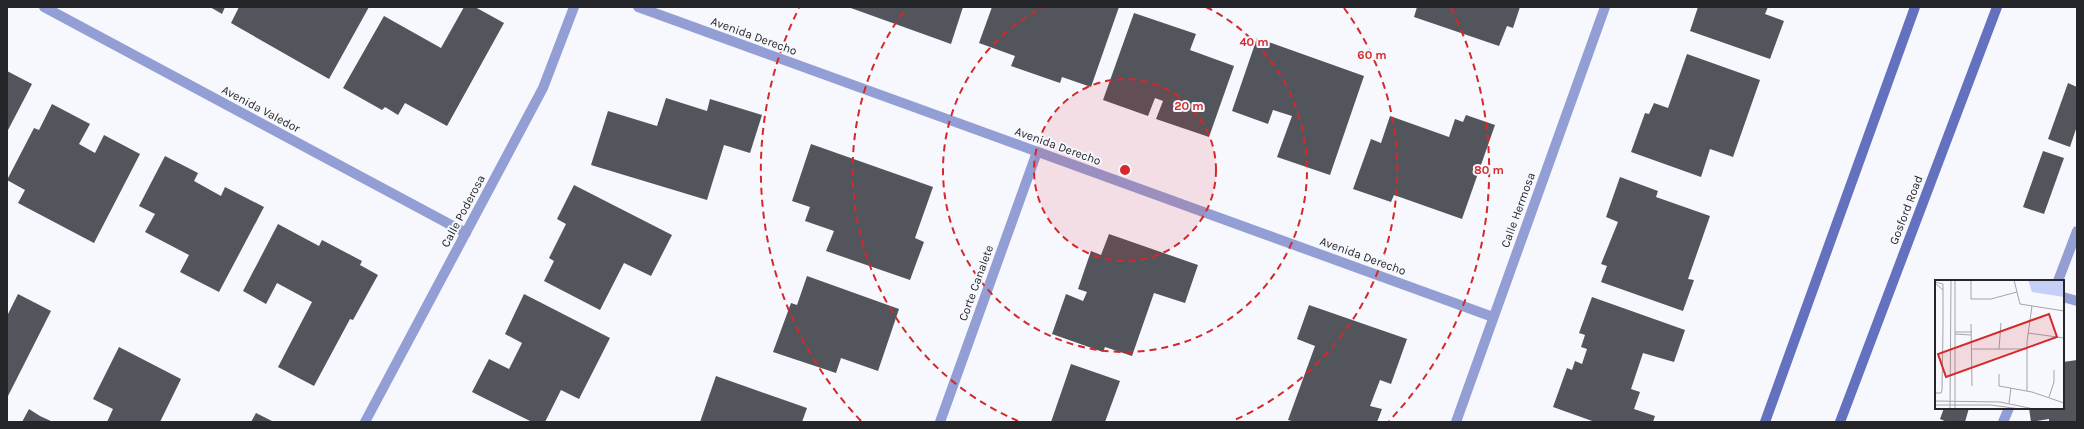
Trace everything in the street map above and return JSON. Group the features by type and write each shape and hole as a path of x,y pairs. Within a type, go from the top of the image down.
{"main road":[{"path":"1765,422 1915,7"},
{"name":"Gosford Road","path":"1840,422 1997,7"}],"street":[{"name":"Avenida Valedor","path":"44,7 466,233"},
{"name":"Calle Poderosa","path":"365,422 543,88 574,7"},
{"name":"Avenida Derecho","path":"638,7 1493,317"},
{"name":"Calle Hermosa","path":"1456,422 1605,7"},
{"name":"Corte Canalete","path":"940,422 1037,152"},
{"path":"2058,280 2077,231"},
{"path":"2064,297 2077,301"},
{"path":"2003,422 2009,409"}],"building":[{"path":"210,7 225,7 222,14"},
{"path":"239,7 369,7 329,79 231,23"},
{"path":"464,7 475,7 504,23 447,126 405,103 398,115 385,107 382,110 343,88 384,16 441,48"},
{"path":"848,7 963,7 951,44"},
{"path":"992,7 1119,7 1091,87 1062,77 1060,83 1011,66 1015,56 979,43"},
{"path":"1417,7 1520,7 1513,28 1507,26 1499,46 1414,17"},
{"path":"1698,7 1768,7 1765,14 1784,21 1770,59 1690,31"},
{"path":"1134,13 1196,34 1190,50 1234,66 1209,137 1156,119 1163,101 1155,98 1148,116 1103,100"},
{"path":"1257,38 1364,76 1330,175 1277,157 1292,116 1273,110 1268,124 1232,111"},
{"path":"1687,54 1760,80 1733,157 1710,149 1701,177 1631,152 1645,113 1649,114 1654,103 1668,108"},
{"path":"7,71 32,84 7,132"},
{"path":"2068,83 2077,87 2077,126 2070,147 2048,139"},
{"path":"666,98 707,111 710,99 762,115 750,153 724,145 707,200 591,165 608,111 657,126"},
{"path":"52,104 90,124 79,144 95,153 104,135 140,154 94,243 18,203 25,190 7,180 34,128 39,130"},
{"path":"1466,115 1495,125 1462,219 1394,195 1391,202 1353,189 1371,139 1381,143 1390,116 1449,137 1455,119 1463,122"},
{"path":"811,144 933,187 915,238 924,242 910,280 826,251 834,231 805,221 810,207 792,201"},
{"path":"2043,151 2064,158 2044,214 2023,207"},
{"path":"165,156 198,173 194,181 221,196 225,187 264,207 219,292 180,272 189,255 145,232 155,214 139,206"},
{"path":"1620,177 1658,191 1656,197 1710,216 1688,279 1694,280 1683,311 1601,282 1607,266 1601,264 1618,222 1606,217"},
{"path":"574,185 672,235 651,276 624,263 600,310 544,281 554,261 549,258 566,224 557,219"},
{"path":"278,224 319,246 322,240 362,261 360,265 378,275 353,320 350,319 314,386 278,367 312,302 277,283 266,304 243,291"},
{"path":"1109,234 1198,265 1185,303 1154,293 1132,356 1105,347 1103,352 1052,334 1066,294 1083,301 1087,292 1078,289 1091,251 1101,255"},
{"path":"807,276 899,309 878,371 841,358 836,373 773,352 791,303 797,305"},
{"path":"18,294 51,311 7,398 7,316"},
{"path":"524,294 610,338 579,399 561,390 545,422 532,422 472,392 489,359 509,369 522,343 505,334"},
{"path":"1592,297 1685,330 1674,362 1643,353 1631,389 1640,392 1634,409 1655,416 1653,422 1595,422 1553,407 1567,368 1572,370 1575,361 1582,364 1587,349 1581,347 1585,335 1579,333"},
{"path":"1309,305 1407,339 1391,384 1380,380 1370,406 1382,409 1377,422 1295,422 1288,420 1315,346 1297,339"},
{"path":"119,347 181,379 160,422 107,422 113,409 93,399"},
{"path":"2077,360 2077,422 2049,422 2049,419 2031,422 2029,409 2064,409 2064,362"},
{"path":"1071,364 1120,381 1105,422 1051,422"},
{"path":"716,376 807,408 802,422 700,422"},
{"path":"29,409 40,416 53,422 22,422"},
{"path":"1944,409 1969,409 1965,422 1947,422 1940,419"},
{"path":"256,413 274,422 251,422"}]}
